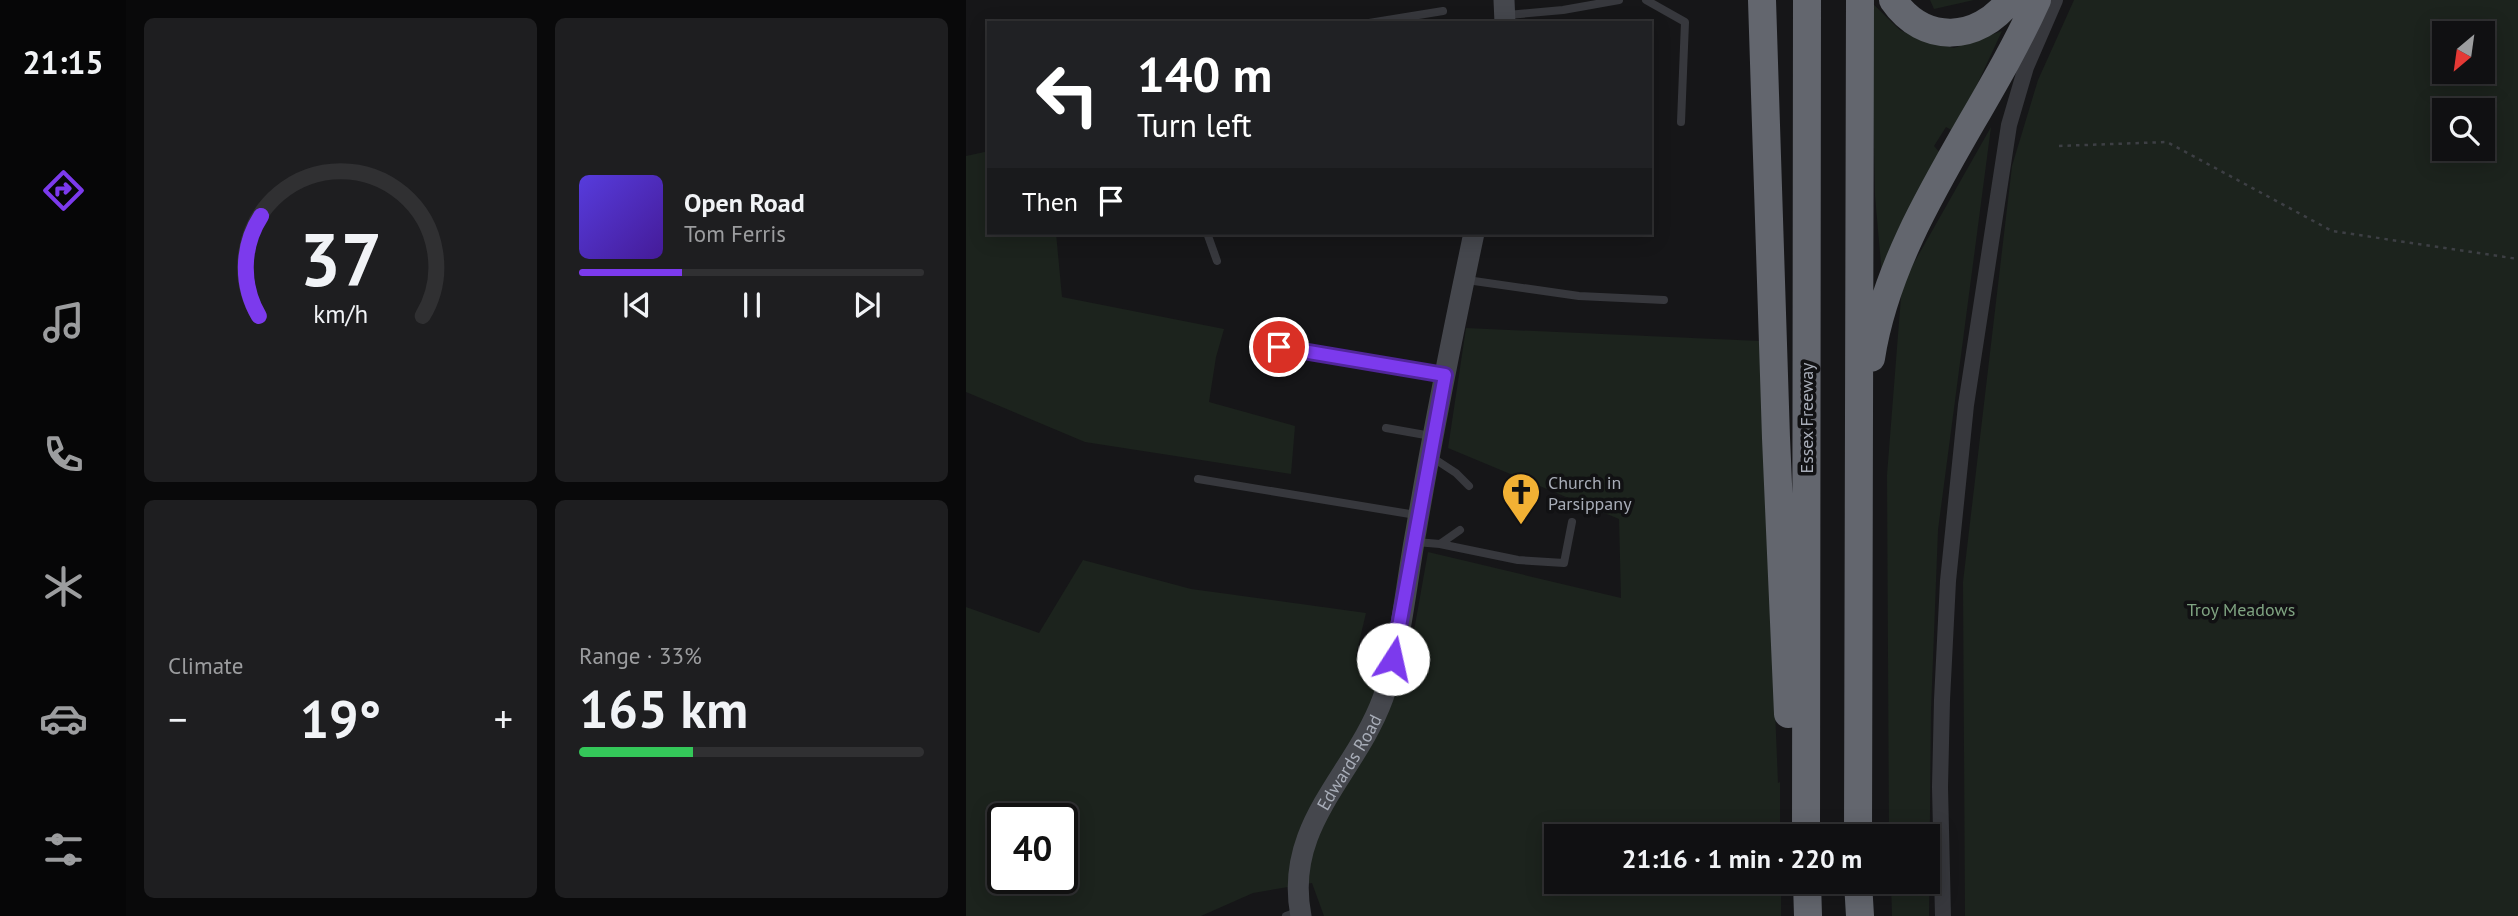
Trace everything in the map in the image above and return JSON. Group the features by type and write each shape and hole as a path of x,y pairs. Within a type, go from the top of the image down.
{"highway":[{"path":"1762,0 1792,796 1805,824"},
{"name":"Essex Freeway","path":"1805,824 1807,0"},
{"path":"1858,824 1860,0"},
{"path":"1893,0 1908,18 1921,26 1950,33 1978,29 1995,17 2010,0"},
{"path":"1857,444 1875,332 1894,272 2037,0"},
{"path":"1807,894 1808,916"},
{"path":"1859,894 1860,916"}],"street":[{"path":"1943,916 1940,856 1942,700 1948,581 1964,418 2009,125 2026,66 2056,0"},
{"name":"Edwards Road","path":"1296,914 1298,874 1302,848 1309,829 1370,727 1383,697 1393,659 1431,446 1474,235"}],"lane":[{"path":"1504,13 1563,10 1619,0"},
{"path":"1646,0 1685,22 1681,122"},
{"path":"1381,21 1443,11"},
{"path":"1207,235 1217,261"},
{"path":"1464,279 1579,296 1664,300"},
{"path":"1279,347 1445,375"},
{"path":"1386,428 1431,446 1469,486"},
{"path":"1198,479 1418,516"},
{"path":"1413,542 1440,544 1518,560 1564,563 1572,522"},
{"path":"1440,544 1460,530"}],"path":[{"path":"2059,146 2167,142 2332,232 2518,259"}],"green space":[{"path":"1930,0 1974,0 1934,9"},
{"name":"Troy Meadows","path":"2074,0 2518,0 2518,916 1965,916 1963,582 2012,166 2038,80"},
{"path":"1871,2 1900,30 1921,40 1954,48 2002,31 1955,132 1946,127 1934,146 1942,155 1882,275 1875,196"},
{"path":"1991,127 1938,530 1930,824 1889,824 1887,475 1902,284"},
{"path":"987,151 987,235 1056,235 1062,297 1224,329 1216,357 1209,402 1295,426 1291,474 1085,442 966,392 966,156"},
{"path":"1466,328 1760,341 1780,824 1544,824 1544,894 1781,894 1781,916 1324,916 1312,883 1253,893 1201,916 966,916 966,607 1039,633 1083,560 1191,589 1366,613 1356,655 1401,674 1415,625 1428,552 1621,598 1619,519 1448,448"},
{"path":"1891,894 1929,894 1929,916 1892,916"}],"place":[{"name":"Church in Parsippany","path":"1521,526"}],"route":[{"path":"1279,347 1445,375 1393,659"}]}
